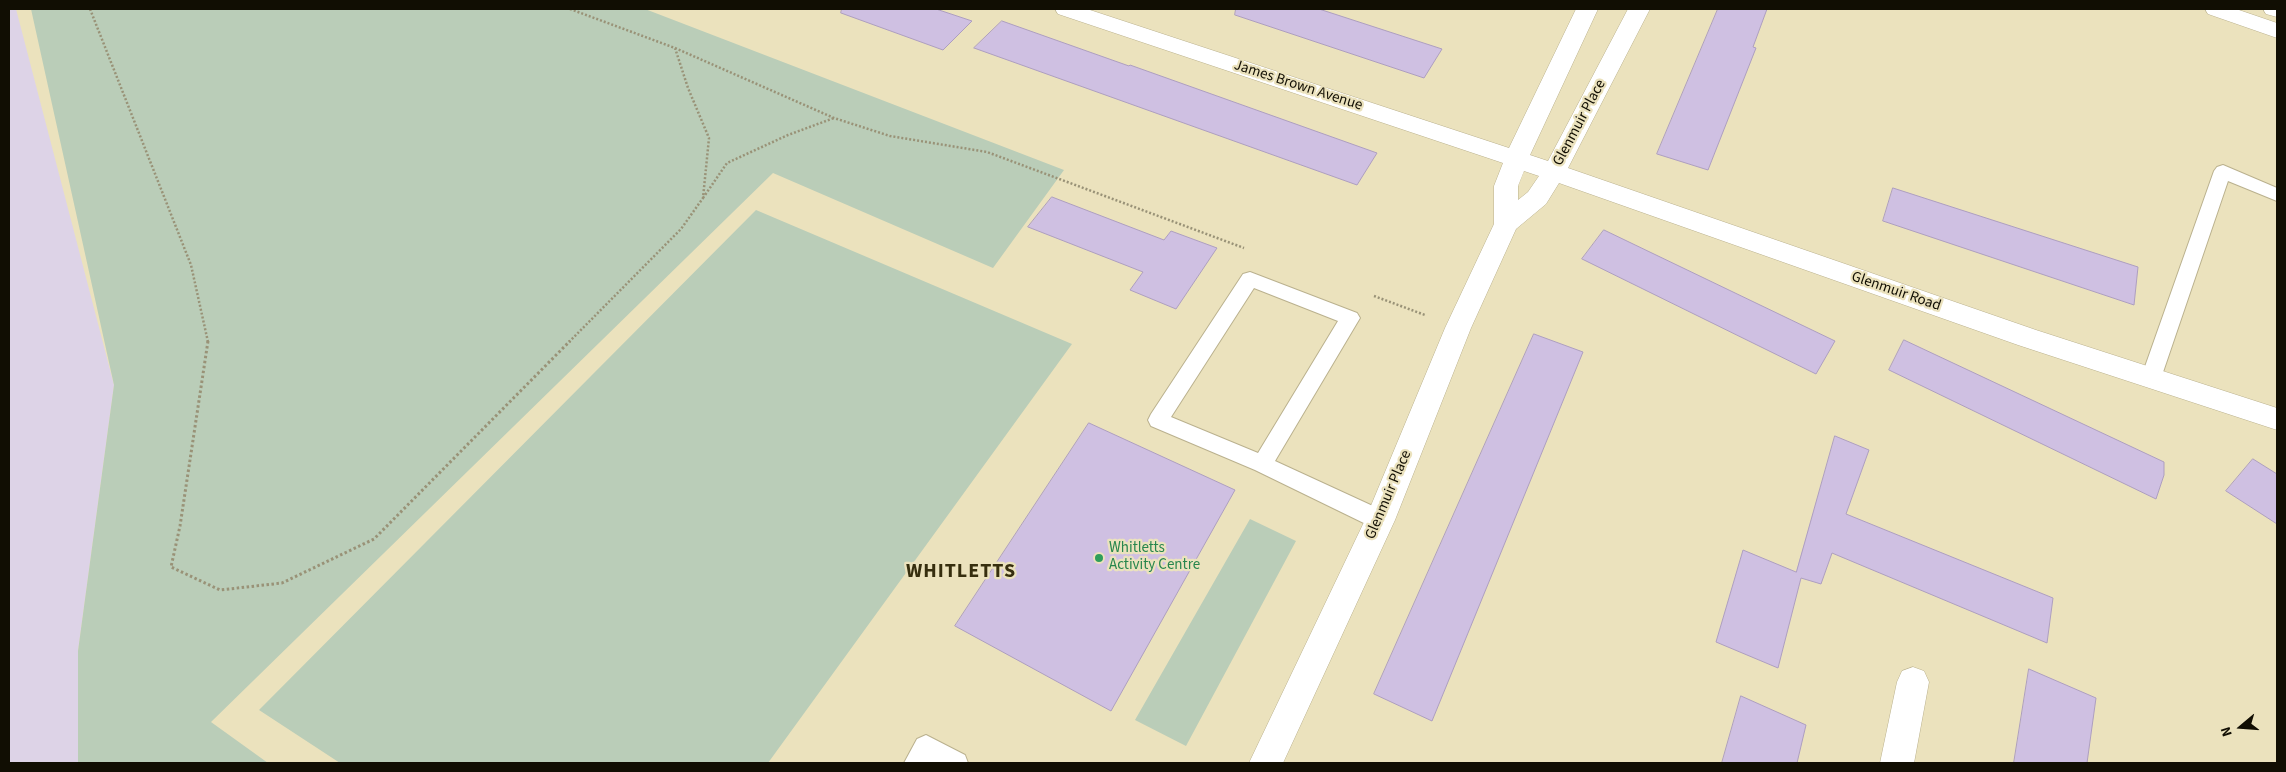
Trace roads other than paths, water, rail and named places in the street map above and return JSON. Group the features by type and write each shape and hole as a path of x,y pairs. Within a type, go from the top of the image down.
{"street":[{"name":"Glenmuir Place","path":"1266,763 1380,520 1458,328 1506,224 1506,186 1516,159 1587,9"},
{"name":"Glenmuir Place","path":"1506,224 1537,198 1554,172 1639,9"},
{"path":"2216,9 2277,31"},
{"name":"James Brown Avenue","path":"1076,10 1516,159"},
{"name":"Glenmuir Road","path":"1516,159 2027,338 2277,419"},
{"path":"1896,763 1913,682"}],"lane":[{"path":"2151,378 2224,171 2277,195"},
{"path":"1262,464 1350,318 1250,279 1158,420 1262,464 1380,520"},
{"path":"916,763 926,747 956,763"}],"place":[{"name":"Whitletts Activity Centre","path":"1099,558"}],"district":[{"name":"WHITLETTS","path":"961,573"}]}
